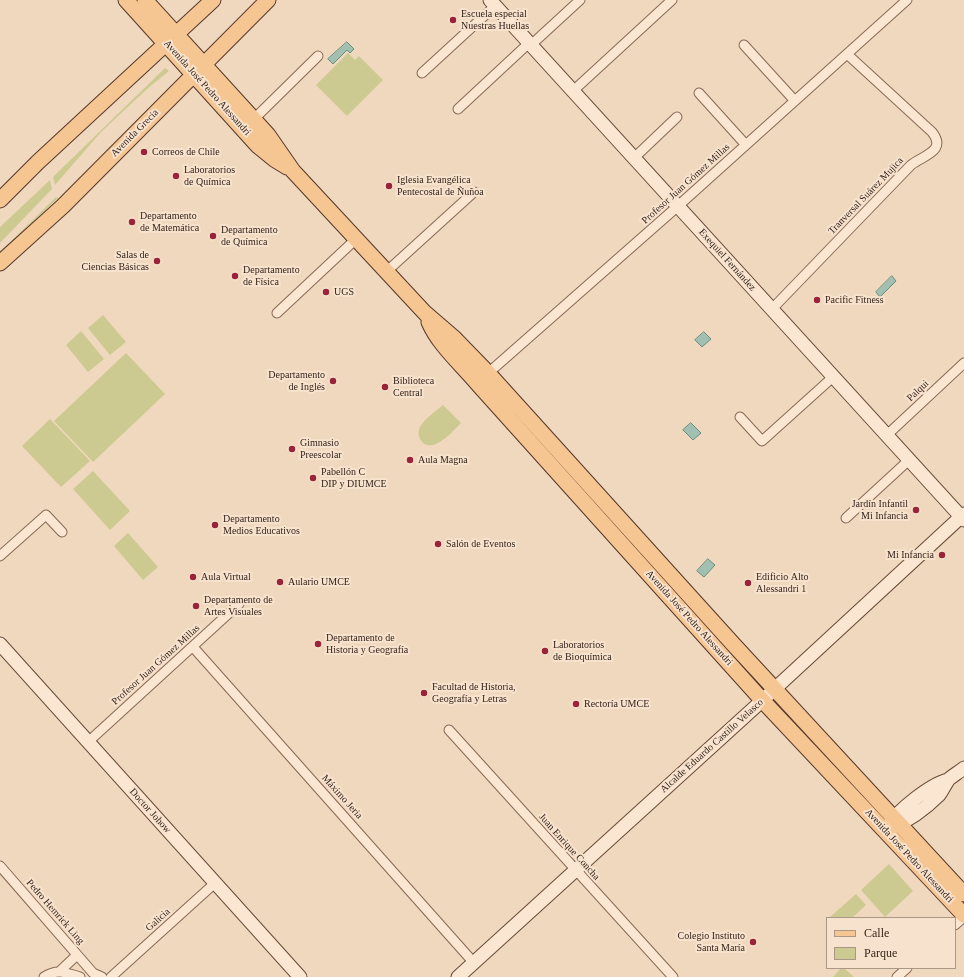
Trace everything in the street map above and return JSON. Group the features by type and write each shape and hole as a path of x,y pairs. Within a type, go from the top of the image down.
{"main road":[{"name":"Avenida José Pedro Alessandri","path":"126,0 171,39 199,69 254,119 268,135 293,171 425,313 454,338 482,378 762,700 964,916"},
{"name":"Avenida José Pedro Alessandri","path":"145,0 171,39"},
{"path":"0,200 38,162 213,0"},
{"name":"Avenida Grecia","path":"0,263 58,210 268,0"},
{"name":"Avenida José Pedro Alessandri","path":"199,69 258,146 274,159 293,171"},
{"name":"Avenida José Pedro Alessandri","path":"482,378 964,894"}],"street":[{"path":"458,109 580,0"},
{"path":"573,91 672,0"},
{"name":"Profesor Juan Gómez Millas","path":"482,378 678,206 907,0"},
{"path":"422,73 492,3"},
{"name":"Exequiel Fernández","path":"492,3 909,460 963,517"},
{"path":"744,45 795,101"},
{"name":"Tranversal Suárez Mujica","path":"772,309 911,165 934,151 938,143 938,138 932,132 847,54"},
{"path":"254,119 318,56"},
{"path":"699,93 746,145"},
{"path":"634,158 677,117"},
{"path":"386,272 474,192"},
{"path":"277,313 356,239"},
{"name":"Palqui","path":"887,435 964,363"},
{"path":"740,418 762,441 833,376"},
{"path":"846,518 909,460"},
{"path":"0,556 46,515 62,532"},
{"name":"Alcalde Eduardo Castillo Velasco","path":"458,977 963,517"},
{"name":"Profesor Juan Gómez Millas","path":"88,742 239,604"},
{"name":"Doctor Johow","path":"0,644 300,977"},
{"name":"Máximo Jeria","path":"193,647 474,963"},
{"name":"Juan Enrique Concha","path":"449,730 673,977"},
{"path":"885,831 932,787 948,780 964,768"},
{"name":"Pedro Hemrick Ling","path":"0,866 77,956 93,973 102,977"},
{"name":"Galicia","path":"105,977 112,976 215,883"},
{"path":"956,924 964,916"},
{"path":"63,974 77,956"},
{"path":"897,977 906,969"},
{"path":"44,977 52,972 80,977"}],"green space":[{"path":"348,53 355,60 359,56 383,80 347,116 316,85"},
{"path":"165,68 169,71 147,89 101,132 55,185 53,177"},
{"path":"50,180 52,189 0,243 0,227"},
{"path":"56,197 58,198 0,252"},
{"path":"103,315 126,342 110,355 88,328"},
{"path":"81,331 104,359 88,372 66,345"},
{"path":"126,353 165,394 93,462 54,421"},
{"path":"443,405 461,423 441,441 430,445 425,444 419,436 420,427"},
{"path":"50,419 90,461 61,487 22,446"},
{"path":"93,471 130,511 110,530 73,489"},
{"path":"128,533 158,567 143,580 114,546"},
{"path":"889,864 913,891 885,917 861,890"},
{"path":"856,894 866,905 853,917 830,917"},
{"path":"840,969 845,969 854,977 833,977"}],"shaded area":[{"path":"347,42 354,49 350,53 347,50 333,64 328,59"},
{"path":"892,276 896,281 880,297 876,292"},
{"path":"704,332 711,339 702,347 695,340"},
{"path":"691,423 701,433 693,440 683,430"},
{"path":"708,559 715,565 704,577 697,571"}],"place":[{"name":"Escuela especial Nuestras Huellas","path":"453,20"},
{"name":"Correos de Chile","path":"144,152"},
{"name":"Laboratorios de Química","path":"176,176"},
{"name":"Iglesia Evangélica Pentecostal de Ñuñoa","path":"389,186"},
{"name":"Departamento de Matemática","path":"132,222"},
{"name":"Departamento de Química","path":"213,236"},
{"name":"Salas de Ciencias Básicas","path":"157,261"},
{"name":"Departamento de Física","path":"235,276"},
{"name":"UGS","path":"326,292"},
{"name":"Pacific Fitness","path":"817,300"},
{"name":"Departamento de Inglés","path":"333,381"},
{"name":"Biblioteca Central","path":"385,387"},
{"name":"Gimnasio Preescolar","path":"292,449"},
{"name":"Aula Magna","path":"410,460"},
{"name":"Pabellón C DIP y DIUMCE","path":"313,478"},
{"name":"Jardín Infantil Mi Infancia","path":"916,510"},
{"name":"Departamento Medios Educativos","path":"215,525"},
{"name":"Salón de Eventos","path":"438,544"},
{"name":"Mi Infancia","path":"942,555"},
{"name":"Aula Virtual","path":"193,577"},
{"name":"Aulario UMCE","path":"280,582"},
{"name":"Edificio Alto Alessandri 1","path":"748,583"},
{"name":"Departamento de Artes Visuales","path":"196,606"},
{"name":"Departamento de Historia y Geografía","path":"318,644"},
{"name":"Laboratorios de Bioquímica","path":"545,651"},
{"name":"Facultad de Historia, Geografía y Letras","path":"424,693"},
{"name":"Rectoría UMCE","path":"576,704"},
{"name":"Colegio Instituto Santa María","path":"753,942"}]}
